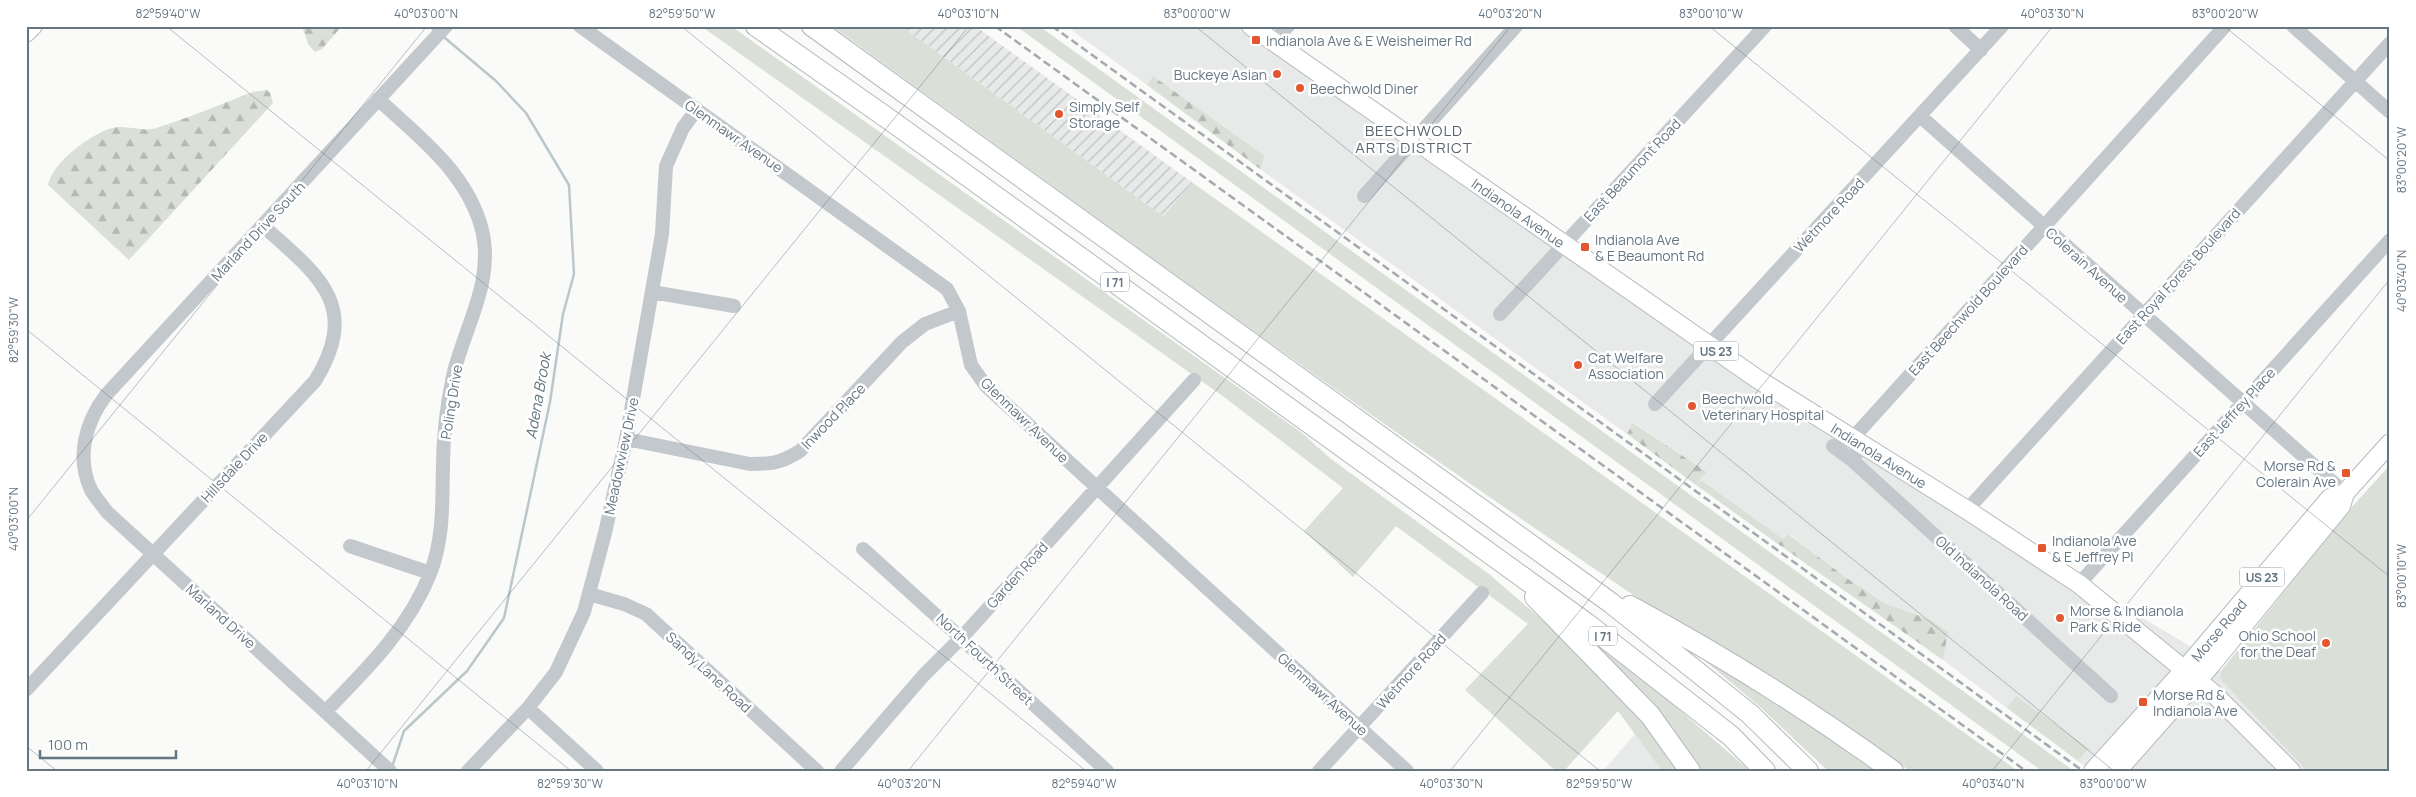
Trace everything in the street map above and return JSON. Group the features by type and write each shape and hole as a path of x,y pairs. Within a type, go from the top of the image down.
{"highway":[{"name":"I 71","path":"756,26 890,120 1586,623 1731,736 1765,771"},
{"name":"I 71","path":"812,26 1611,603 1750,714 1808,771"},
{"path":"1472,540 1540,602 1650,715 1690,771"},
{"path":"1573,575 1681,634 1752,676 1841,734 1893,771"}],"main road":[{"path":"26,33 33,26"},
{"name":"Indianola Avenue","path":"1252,26 1709,346 1857,442 1967,510 2079,584 2214,694 2291,771"},
{"name":"Morse Road","path":"2117,771 2191,675 2341,506 2345,493 2390,443"},
{"name":"Morse Road","path":"2093,771 2191,675"}],"street":[{"name":"Marland Drive South","path":"84,444 88,423 106,395 446,26"},
{"name":"Glenmawr Avenue","path":"580,26 932,276 947,289 959,311 971,365 986,386 1407,771"},
{"path":"1274,42 1288,26"},
{"path":"1364,196 1516,26"},
{"name":"East Beaumont Road","path":"1500,314 1765,26"},
{"path":"1955,26 1981,50"},
{"name":"Wetmore Road","path":"1655,404 2002,26"},
{"name":"East Beechwold Boulevard","path":"1857,442 2044,226 2225,26"},
{"path":"2293,26 2390,112"},
{"name":"East Royal Forest Boulevard","path":"1967,510 2390,43"},
{"name":"Poling Drive","path":"326,712 395,635 406,620 430,573 439,544 444,508 445,430 452,385 484,279 486,257 482,229 473,202 457,176 436,153 378,99"},
{"name":"Meadowview Drive","path":"468,771 528,708 556,672 584,612 626,439 662,234 666,166 683,128 697,109"},
{"name":"Colerain Avenue","path":"1920,116 2345,493"},
{"name":"Hillsdale Drive","path":"26,690 315,381 331,350 334,315 329,296 320,279 263,226"},
{"name":"East Jeffrey Place","path":"2079,584 2390,240"},
{"path":"652,292 734,306"},
{"name":"Inwood Place","path":"626,439 750,464 768,464 783,461 800,451 902,342 925,324 959,311"},
{"name":"Garden Road","path":"841,771 923,676 1098,488 1194,380"},
{"path":"1852,460 1857,442"},
{"name":"Marland Drive","path":"84,444 84,464 91,490 107,512 390,771"},
{"name":"Old Indianola Road","path":"1833,446 1852,460 2111,696"},
{"path":"350,546 430,573"},
{"name":"North Fourth Street","path":"863,549 961,636 1106,771"},
{"name":"Wetmore Road","path":"1319,771 1482,592"},
{"name":"Sandy Lane Road","path":"589,594 624,604 646,614 817,771"},
{"path":"528,708 597,771"}],"shaded area":[{"path":"901,26 975,26 1193,183 1163,216"},
{"path":"1066,26 1252,26 1709,344 2088,586 2190,646 2221,671 2220,679 2307,771 2091,771 2078,761 2088,747 2016,697 2007,708 1943,660 1948,632 1931,620 1884,603 1848,579 1789,534 1783,539 1701,480 1707,472 1634,423 1627,434 1260,169 1265,156 1153,76 1147,85"},
{"path":"1635,734 1662,771 1603,771"}],"green space":[{"path":"302,26 342,26 322,49 315,52 308,44"},
{"path":"701,26 731,26 1302,433 1331,459 1489,574 1557,633 1653,729 1683,771 1662,771 1618,711 1564,771 1556,771 1465,690 1528,624 1396,526 1353,577 1304,531 1343,488 1224,397"},
{"path":"832,26 901,26 1163,216 1193,183 2018,771 1910,771 1880,750 1712,647 1448,469 1139,249"},
{"path":"1016,26 1039,26 2074,771 2042,771"},
{"path":"1153,76 1265,156 1260,169 1147,85"},
{"path":"267,90 273,103 129,260 48,185 51,176 66,157 87,140 109,129 128,127 152,129 253,92"},
{"path":"1633,423 1707,472 1696,485 1627,434"},
{"name":"Ohio School for the Deaf","path":"2390,465 2390,771 2307,771 2220,679 2221,671 2349,510"},
{"path":"1701,480 1783,539 1778,544 1696,485"},
{"path":"1788,534 1848,579 1884,603 1931,620 1948,632 1943,660 1778,544"},
{"path":"1580,633 1654,688 1750,771 1700,771"},
{"path":"1698,655 1887,771 1828,771 1758,705"},
{"path":"2016,696 2089,748 2078,761 2007,708"}],"waterway":[{"name":"Adena Brook","path":"429,26 433,29"},
{"name":"Adena Brook","path":"393,764 404,731 467,671 504,618 550,402 563,314 574,274 569,185 526,113 496,81 445,38"}],"railway":[{"path":"995,26 2026,771"},
{"path":"1052,26 2083,771"}],"place":[{"name":"Indianola Ave & E Weisheimer Rd","path":"1256,40"},
{"name":"Buckeye Asian","path":"1277,74"},
{"name":"Beechwold Diner","path":"1300,88"},
{"name":"Simply Self Storage","path":"1059,114"},
{"name":"Indianola Ave & E Beaumont Rd","path":"1585,247"},
{"name":"Cat Welfare Association","path":"1578,365"},
{"name":"Beechwold Veterinary Hospital","path":"1692,406"},
{"name":"Morse Rd & Colerain Ave","path":"2346,473"},
{"name":"Indianola Ave & E Jeffrey Pl","path":"2042,548"},
{"name":"Morse & Indianola Park & Ride","path":"2060,618"},
{"name":"Ohio School for the Deaf","path":"2326,643"},
{"name":"Morse Rd & Indianola Ave","path":"2143,702"}],"district":[{"name":"BEECHWOLD ARTS DISTRICT","path":"1414,138"}]}
